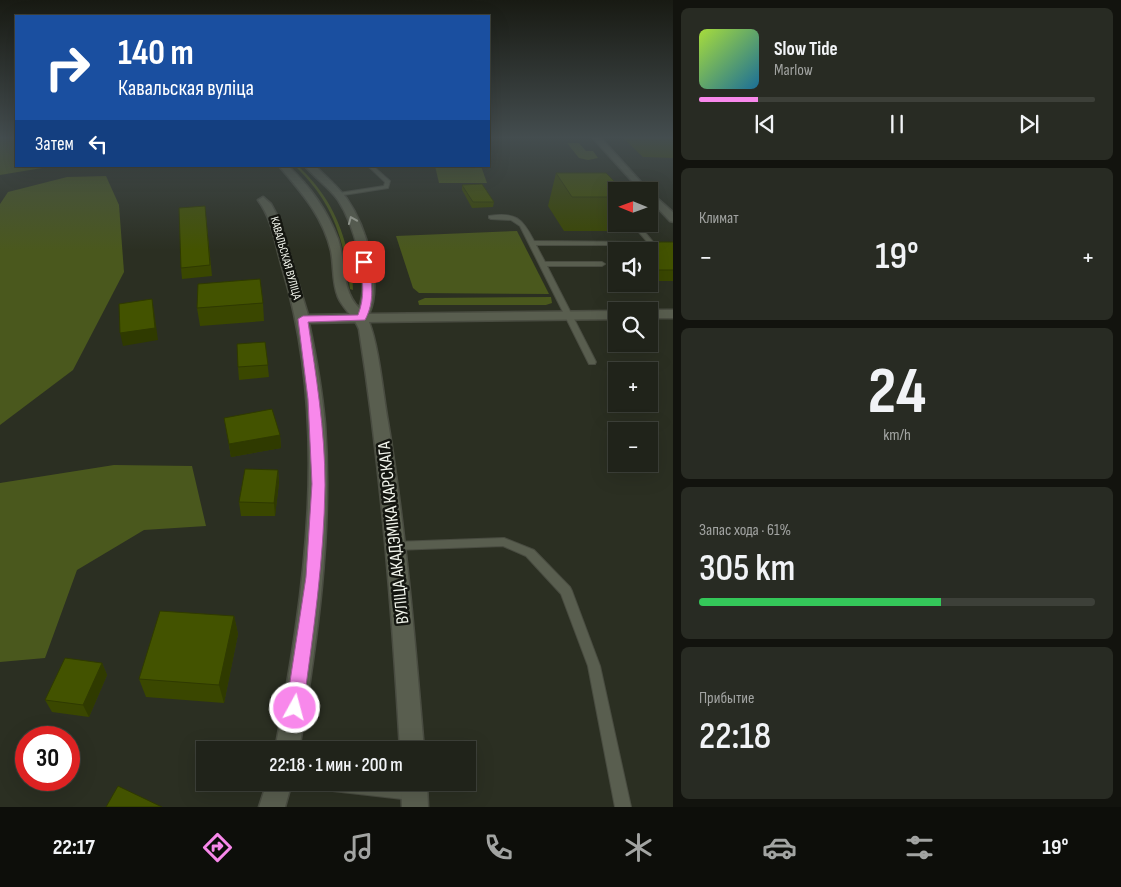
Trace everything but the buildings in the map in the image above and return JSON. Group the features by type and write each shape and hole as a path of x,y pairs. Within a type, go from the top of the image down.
{"main road":[{"name":"ВУЛІЦА АКАДЭМІКА КАРСКАГА","path":"292,175 302,185 318,209 336,249 344,298 361,318 374,380 389,482 411,741"},
{"name":"ВУЛІЦА АКАДЭМІКА КАРСКАГА","path":"319,175 339,196 352,218 359,238 368,284 368,301 361,318"},
{"name":"КАВАЛЬСКАЯ ВУЛІЦА","path":"263,200 271,207 303,319 314,399 318,484 313,577 288,741"},
{"path":"658,202 673,218"},
{"path":"658,314 673,314"},
{"name":"КАВАЛЬСКАЯ ВУЛІЦА","path":"303,319 608,315"},
{"path":"272,807 277,791"}],"lane":[{"path":"339,196 386,187 388,182 380,175"},
{"path":"491,216 511,217 520,221 592,362"},
{"path":"642,232 650,242"},
{"path":"532,243 608,243"},
{"path":"542,264 602,264"},
{"path":"395,546 504,542 530,553 566,591 594,666 623,807"},
{"path":"389,791 414,794"}],"green space":[{"path":"303,175 307,175 317,186 337,220 346,246 353,290 350,289 344,254 334,222 319,193"},
{"path":"437,175 484,175 487,183 439,183"},
{"path":"106,176 119,205 124,272 73,370 0,425 0,204 8,192 67,177"},
{"path":"517,231 549,294 419,293 413,288 396,236"},
{"path":"551,297 552,303 546,305 419,305 418,301 425,298"},
{"path":"114,465 192,466 206,526 144,530 77,570 45,658 0,662 0,483"}],"route":[{"path":"295,708 313,577 318,484 314,399 303,319 361,318 368,301 368,284 364,262"}]}
